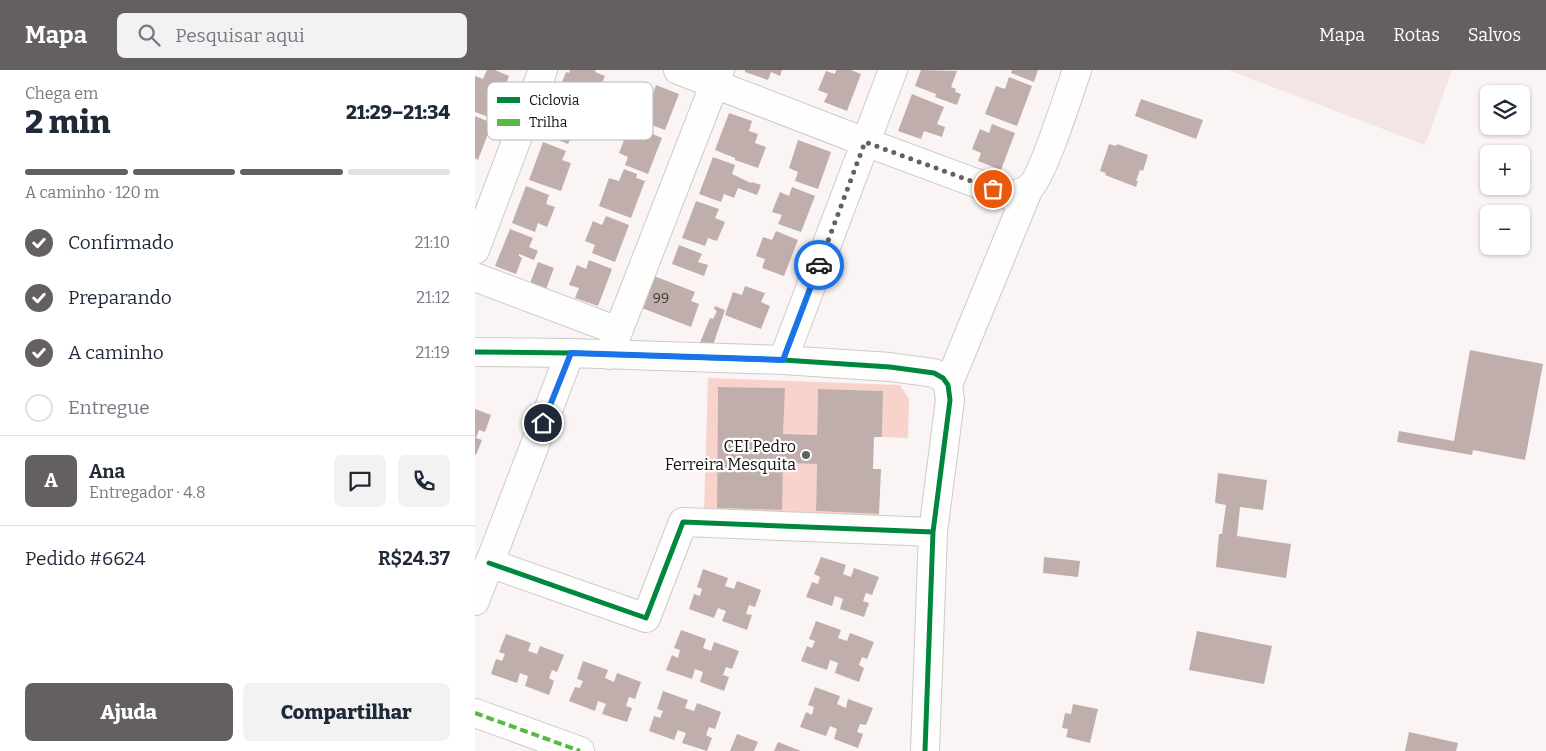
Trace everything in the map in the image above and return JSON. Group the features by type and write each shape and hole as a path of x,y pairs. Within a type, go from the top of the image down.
{"street":[{"path":"538,82 543,70"},
{"path":"678,70 717,77 865,142 1011,196 1029,188"},
{"path":"783,360 893,70"},
{"path":"925,751 933,532 950,400 949,385 1029,188 1047,153 1077,70"},
{"path":"613,342 717,77"},
{"path":"475,250 517,140"},
{"path":"475,277 613,342 783,360 923,371 934,373 943,378 949,385"},
{"path":"475,352 571,353 613,342"},
{"path":"475,601 571,353"},
{"path":"489,563 645,618 683,522 933,532"},
{"path":"475,713 580,751"}],"shaded area":[{"path":"1228,70 1452,70 1425,145"},
{"path":"708,378 900,385 909,399 908,438 882,437 883,391 818,389 817,435 783,434 784,388 718,387 717,508 781,510 783,463 817,464 816,511 879,514 879,518 704,511"}],"building":[{"path":"487,70 495,70 509,76 507,82 487,82 487,116 475,112 475,76 483,79"},
{"path":"570,70 596,70 595,72 605,76 602,82 562,82 566,72 569,73"},
{"path":"745,70 782,70 780,76 771,72 768,80 745,72"},
{"path":"836,70 851,70 861,74 847,111 824,102 828,94 818,90 826,71 835,74"},
{"path":"921,70 957,71 951,87 956,89 955,92 961,94 957,105 935,97 936,94 915,86"},
{"path":"1012,70 1038,70 1034,82 1011,73"},
{"path":"1009,77 1032,86 1017,126 985,114 996,86 1005,89"},
{"path":"656,85 679,94 665,130 653,126 653,94"},
{"path":"912,94 944,107 937,124 945,127 942,137 924,131 921,139 898,131"},
{"path":"1141,99 1203,120 1196,139 1135,116"},
{"path":"729,113 752,121 749,131 758,134 755,143 766,147 758,168 735,160 735,158 715,150"},
{"path":"475,116 487,121 487,136 478,160 475,158"},
{"path":"992,124 1015,133 1001,170 978,161 981,153 972,149 980,129 989,133"},
{"path":"653,134 662,138 648,174 625,165 628,157 619,153 624,140 653,140"},
{"path":"558,140 570,140 568,144"},
{"path":"798,140 831,152 818,189 795,181 798,172 789,168"},
{"path":"543,142 566,151 562,160 571,163 561,191 529,180"},
{"path":"1109,144 1116,146 1117,144 1148,155 1143,171 1140,170 1136,187 1105,175 1106,173 1100,171"},
{"path":"713,157 735,165 732,174 751,183 761,185 757,195 738,188 734,198 724,194 721,202 699,194"},
{"path":"624,169 637,174 636,178 645,181 631,218 599,206 609,178 619,181"},
{"path":"526,186 549,195 546,204 555,207 547,227 538,223 535,232 512,223"},
{"path":"792,187 815,196 801,232 778,224 782,215 772,212 780,192 789,196"},
{"path":"696,201 719,209 715,218 725,222 717,241 708,238 705,246 682,238"},
{"path":"606,216 629,225 615,262 592,253 595,245 585,241 593,221 602,225"},
{"path":"510,229 533,238 529,247 538,251 534,260 519,254 522,258 516,274 495,266"},
{"path":"776,231 798,240 784,276 762,268 765,259 756,256 763,237 772,240"},
{"path":"679,245 702,254 698,262 708,265 704,276 672,264"},
{"path":"589,260 612,269 598,306 575,298 579,288 569,285 577,265 586,269"},
{"path":"538,262 554,268 545,292 529,286"},
{"path":"654,276 695,292 691,301 699,304 691,327 642,308"},
{"path":"745,286 765,293 761,302 770,306 761,329 725,315 733,292 742,295"},
{"path":"715,306 725,310 712,348 699,345 710,318 713,319 717,311 714,309"},
{"path":"1470,350 1543,364 1525,460 1473,450 1472,455 1397,442 1399,431 1454,441"},
{"name":"CEI Pedro Ferreira Mesquita","path":"718,387 785,388 783,434 817,435 818,389 883,391 882,437 874,437 873,469 881,469 879,514 816,511 817,464 783,463 782,510 717,508"},
{"path":"475,409 491,415 485,432 479,430 476,438 482,440 476,455 475,454"},
{"path":"1218,473 1267,480 1263,510 1240,507 1237,536 1291,544 1286,578 1216,567 1219,534 1222,534 1226,505 1215,503"},
{"path":"821,557 846,565 843,574 851,577 854,568 879,577 872,595 866,593 863,601 869,603 864,617 840,609 843,599 835,596 832,606 806,597 812,582 818,584 820,577 814,574"},
{"path":"1044,557 1080,561 1078,577 1043,573"},
{"path":"703,569 728,578 725,586 734,589 737,581 761,590 755,607 749,605 746,614 752,615 747,630 722,621 726,611 718,608 714,618 689,609 694,594 700,596 702,589 697,587"},
{"path":"816,621 841,630 838,638 847,641 850,633 874,642 867,659 862,657 859,665 864,668 859,682 835,673 838,663 830,660 827,670 801,661 807,646 812,648 815,641 809,639"},
{"path":"681,630 706,639 703,648 711,651 714,642 739,651 732,669 726,667 723,675 729,677 724,691 700,682 703,672 695,669 692,679 666,670 672,655 678,658 680,650 674,648"},
{"path":"1197,631 1272,646 1264,684 1189,670"},
{"path":"506,634 531,643 528,651 537,654 540,646 564,655 557,672 552,670 549,678 554,681 549,695 525,686 528,676 520,673 517,683 491,674 496,659 502,661 505,654 499,652"},
{"path":"583,661 608,670 605,678 614,682 617,673 641,682 635,699 629,697 626,706 632,708 627,722 602,714 606,704 598,701 595,711 569,701 575,687 580,688 583,681 577,679"},
{"path":"815,687 840,696 837,704 846,708 848,699 873,708 866,725 860,724 857,732 863,734 858,748 834,739 837,729 830,726 826,736 800,727 806,712 812,715 814,707 808,705"},
{"path":"663,691 688,700 685,708 694,711 697,703 721,712 715,729 709,727 706,735 712,738 707,751 682,743 686,733 678,730 674,740 649,731 654,716 660,718 663,711 657,709"},
{"path":"1073,704 1098,709 1090,743 1066,737 1068,729 1062,728 1065,713 1071,714"},
{"path":"1409,732 1458,743 1456,751 1405,751"},
{"path":"737,734 758,742 754,751 730,751"},
{"path":"778,742 801,751 774,751"}],"marked path":[{"path":"475,713 580,751"}],"cycle path":[{"path":"475,352 783,360 890,367 934,373 943,378 948,385 950,400 933,532 925,751"},
{"path":"489,563 646,618 683,522 933,532"}],"way so far":[{"path":"819,265 865,142 993,189"}],"place":[{"name":"CEI Pedro Ferreira Mesquita","path":"806,455"}],"route":[{"path":"543,423 571,353 783,360 819,265"}]}
